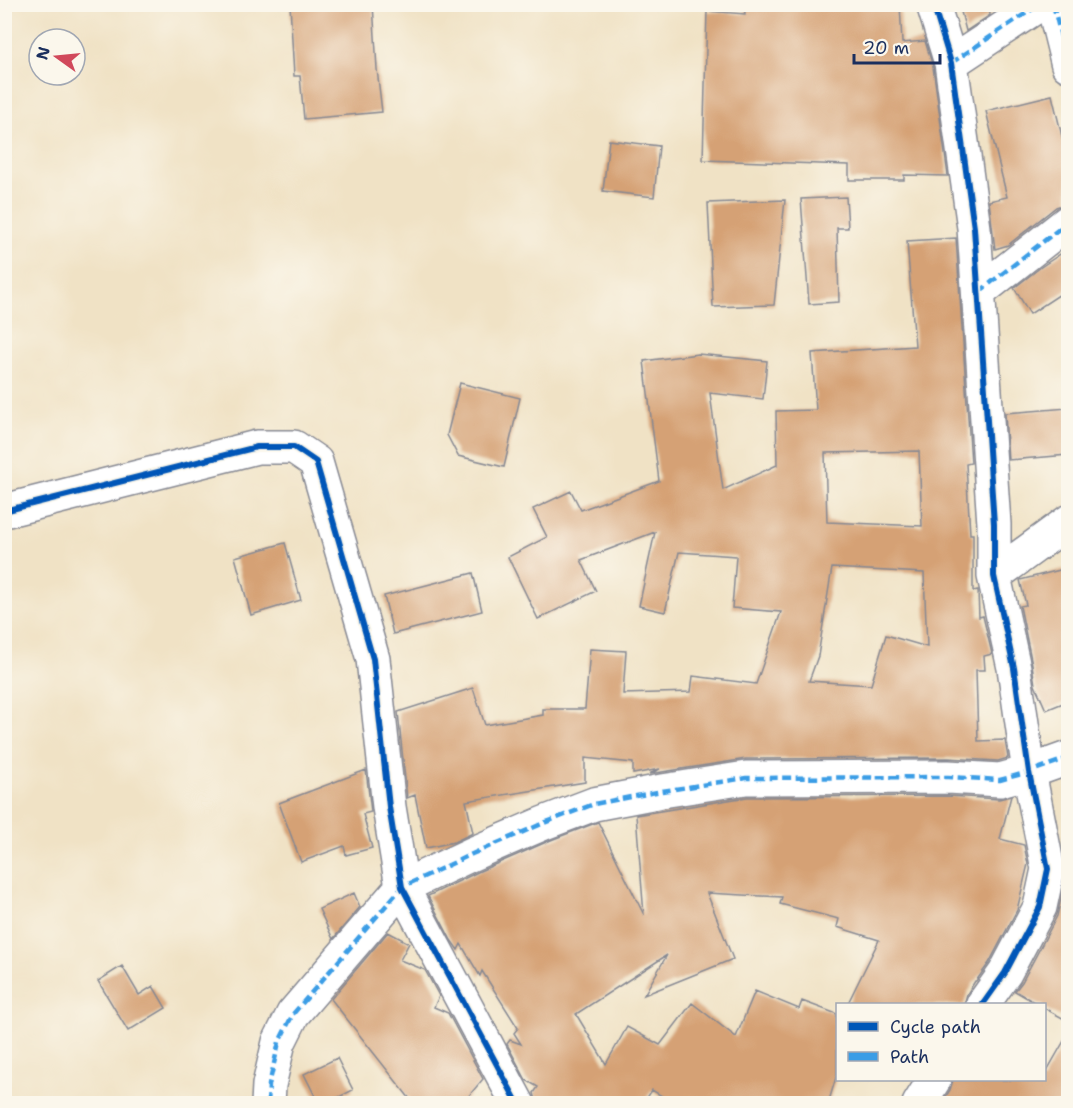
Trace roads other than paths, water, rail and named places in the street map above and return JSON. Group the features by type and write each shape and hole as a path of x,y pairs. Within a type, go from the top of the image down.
{"street":[{"path":"933,4 951,63 974,228 994,524 994,576 1014,668 1029,772 1048,869 1040,907 1005,973 984,1003"},
{"path":"951,63 1040,4"},
{"path":"1053,4 1068,65"},
{"path":"979,292 1068,222"},
{"path":"4,511 256,447 294,447 316,462 374,659 389,807 402,887 518,1104"},
{"path":"994,576 1068,522"},
{"path":"268,1104 269,1085 279,1042 293,1014 402,887 472,854 594,804 662,791 746,778 948,777 1000,780 1068,758"},
{"path":"919,1104 933,1081"}]}
